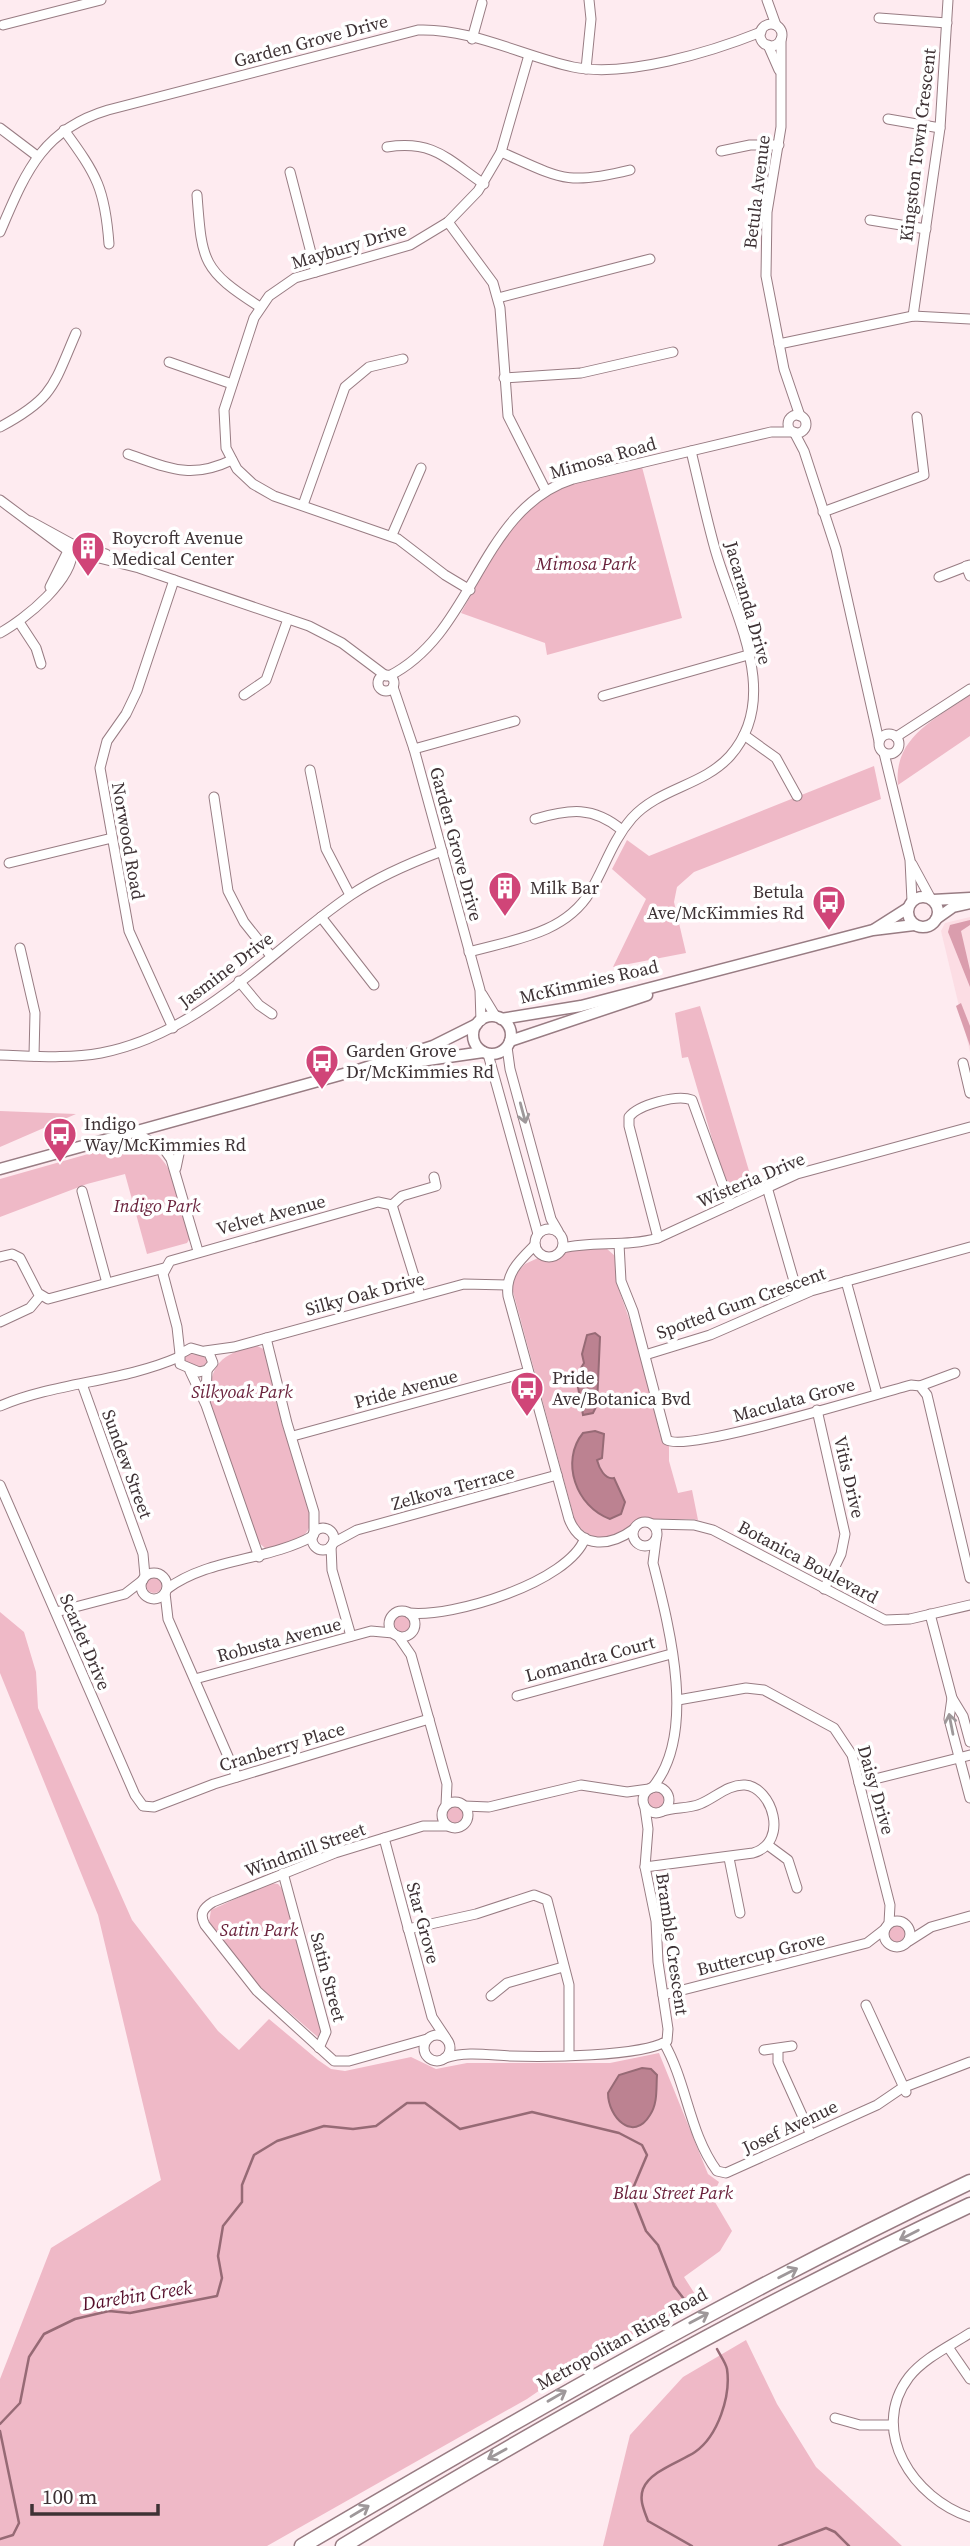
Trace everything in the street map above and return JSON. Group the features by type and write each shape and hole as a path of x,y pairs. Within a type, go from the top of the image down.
{"highway":[{"name":"Metropolitan Ring Road","path":"302,2546 566,2391 671,2333 970,2182"},
{"path":"343,2546 464,2473 685,2350 970,2205"}],"main road":[{"path":"921,897 970,901 953,907 927,927 914,925 908,917 910,904 921,897"},
{"path":"932,899 938,909 936,919"},
{"name":"McKimmies Road","path":"873,930 910,904"},
{"name":"McKimmies Road","path":"498,1018 581,1006 873,930 914,925"},
{"name":"McKimmies Road","path":"509,1044 674,986 685,979"},
{"path":"0,1169 358,1070 433,1046 479,1022 498,1018 510,1028 509,1044 496,1054 486,1053 358,1070"},
{"path":"479,1022 474,1036 486,1053"}],"street":[{"path":"3,26 101,0"},
{"path":"586,69 592,19 589,0"},
{"name":"Betula Avenue","path":"766,0 767,34 781,75"},
{"name":"Kingston Town Crescent","path":"915,316 915,294 940,128 948,0"},
{"path":"472,39 482,3"},
{"path":"878,18 947,23"},
{"name":"Betula Avenue","path":"767,34 781,29 779,145 767,212 765,242 767,289 791,395 793,419"},
{"name":"Garden Grove Drive","path":"0,232 37,156 64,130 108,110 407,32 439,30 586,69 627,69 767,34"},
{"path":"767,34 777,44 781,39"},
{"name":"Maybury Drive","path":"470,590 392,536 264,491 243,476 232,460 223,429 223,410 260,307 280,286 316,272 397,251 422,239 448,222 484,184 501,152 529,55"},
{"path":"888,119 940,128"},
{"path":"0,128 37,156"},
{"path":"64,130 99,182 105,202 110,244"},
{"path":"387,147 415,144 430,148 484,184"},
{"path":"721,151 750,145 779,145"},
{"path":"501,152 569,180 588,180 630,170"},
{"path":"290,172 316,272"},
{"path":"197,195 200,238 207,263 223,283 260,307"},
{"path":"870,220 926,229"},
{"path":"448,222 489,275 498,298 510,424 546,491"},
{"path":"498,298 650,259"},
{"path":"779,347 915,316 970,319"},
{"path":"0,427 30,411 45,398 76,333"},
{"path":"504,378 580,373 673,352"},
{"path":"303,505 345,387 369,367 402,359"},
{"path":"169,362 232,384"},
{"path":"823,512 924,475 917,417"},
{"path":"804,450 806,422 793,419 793,432 804,450 836,549 874,708 879,741 892,781 910,860 910,904"},
{"name":"Mimosa Road","path":"771,432 793,419"},
{"name":"Mimosa Road","path":"388,683 441,633 514,518 546,491 573,479 771,432 805,430"},
{"name":"Jacaranda Drive","path":"469,952 537,933 566,918 591,891 609,850 622,830 655,800 716,769 744,735 754,695 748,655 715,549 691,451"},
{"path":"128,454 191,472 208,471 232,460"},
{"path":"392,536 421,468"},
{"path":"1,502 71,549 139,568 333,637 388,683"},
{"path":"0,633 19,622 46,595 71,549"},
{"path":"939,577 968,566 970,576"},
{"name":"Norwood Road","path":"173,1028 134,946 112,838 100,760 107,741 134,698 174,580"},
{"path":"244,695 266,680 288,619"},
{"path":"19,622 36,648 41,664"},
{"path":"603,696 748,655"},
{"name":"Garden Grove Drive","path":"388,683 414,749 480,989 498,1018"},
{"path":"879,741 926,719 970,689"},
{"path":"874,708 897,749 892,781"},
{"path":"884,753 897,749 926,719"},
{"path":"414,749 515,721"},
{"path":"744,735 776,758 797,796"},
{"path":"310,770 326,849 351,895"},
{"path":"214,797 228,891 244,922 271,956"},
{"path":"535,819 568,811 590,811 622,830"},
{"path":"9,863 112,838"},
{"name":"Jasmine Drive","path":"0,1055 101,1053 173,1028 351,895 412,864 443,854"},
{"path":"910,860 932,899"},
{"path":"321,918 374,985"},
{"path":"20,948 36,1013 34,1056"},
{"path":"239,981 259,1005 272,1014"},
{"name":"Garden Grove Drive","path":"479,1022 480,989"},
{"path":"509,1044 510,1069 551,1219 560,1234 563,1248 554,1256 541,1255 520,1261"},
{"path":"486,1053 538,1234 535,1245 520,1261 507,1285 528,1372 571,1524 585,1538 603,1544 619,1540 642,1522 652,1524 657,1538 653,1563 671,1654 678,1719 661,1777 643,1798 645,1807"},
{"path":"963,1063 970,1093"},
{"path":"658,1238 629,1126 628,1117 638,1109 680,1098 692,1100 730,1205"},
{"name":"Wisteria Drive","path":"563,1248 586,1243 619,1244 658,1238 797,1174 970,1127"},
{"path":"132,1131 164,1149 176,1171 198,1251"},
{"path":"514,1146 530,1141"},
{"path":"176,1171 180,1149"},
{"name":"Velvet Avenue","path":"40,1296 53,1298 164,1268 176,1258 198,1251 378,1202 392,1205 402,1196 436,1186 433,1177"},
{"path":"767,1187 799,1295"},
{"path":"82,1191 107,1283"},
{"path":"392,1205 420,1295"},
{"path":"538,1234 545,1229 560,1234"},
{"name":"Wisteria Drive","path":"560,1234 586,1243"},
{"path":"619,1244 621,1281 645,1355"},
{"path":"535,1245 541,1255"},
{"name":"Spotted Gum Crescent","path":"645,1355 710,1335 799,1295 970,1247"},
{"path":"0,1257 12,1254 20,1258 40,1296 30,1308 0,1322"},
{"path":"164,1268 177,1327 179,1355 206,1405 259,1557"},
{"path":"846,1281 877,1394"},
{"name":"Silky Oak Drive","path":"179,1355 234,1347 472,1283 507,1285"},
{"path":"177,1327 200,1350 212,1356 206,1405"},
{"path":"266,1338 314,1512 313,1535 318,1549 332,1570"},
{"name":"Silky Oak Drive","path":"210,1366 234,1347"},
{"path":"0,1406 158,1366 179,1355"},
{"name":"Maculata Grove","path":"645,1355 664,1433 675,1444 724,1435 911,1385 920,1386 955,1373"},
{"path":"158,1366 187,1369 210,1366"},
{"name":"Pride Avenue","path":"293,1436 528,1372"},
{"name":"Sundew Street","path":"82,1384 143,1554 142,1589 149,1597"},
{"path":"920,1386 927,1395 970,1578"},
{"name":"Vitis Drive","path":"817,1410 845,1534 842,1554 824,1589"},
{"name":"Zelkova Terrace","path":"318,1549 357,1530 557,1475"},
{"name":"Scarlet Drive","path":"0,1485 135,1795 146,1808"},
{"path":"314,1512 328,1530 332,1544 332,1570 351,1636"},
{"name":"Botanica Boulevard","path":"652,1524 694,1525 713,1530 885,1620 901,1621 970,1605"},
{"path":"619,1540 651,1545 673,1526"},
{"name":"Zelkova Terrace","path":"313,1535 319,1529 357,1530"},
{"path":"634,1530 637,1544 653,1563"},
{"path":"125,1594 144,1578 162,1575 189,1576 292,1547 313,1535"},
{"path":"395,1634 405,1636 434,1614 526,1587 577,1553 585,1538"},
{"path":"292,1547 318,1549"},
{"name":"Sundew Street","path":"143,1554 162,1575"},
{"path":"162,1575 168,1619"},
{"path":"56,1612 125,1594 149,1597 166,1591 189,1576"},
{"path":"149,1597 168,1619 237,1777"},
{"path":"434,1614 401,1611 390,1618 395,1634 411,1655 447,1784 443,1820 447,1826 459,1828 489,1807"},
{"path":"409,1613 414,1628 411,1655"},
{"path":"930,1615 952,1698 963,1716 970,1742"},
{"name":"Robusta Avenue","path":"195,1679 371,1631 390,1618"},
{"name":"Robusta Avenue","path":"371,1631 395,1634"},
{"name":"Lomandra Court","path":"517,1696 671,1654"},
{"name":"Daisy Drive","path":"678,1700 746,1688 776,1695 834,1728 848,1745 859,1783 890,1905 887,1926"},
{"path":"952,1698 948,1715 970,1798"},
{"name":"Cranberry Place","path":"146,1808 237,1777 429,1719"},
{"path":"859,1783 970,1755"},
{"path":"661,1777 668,1805 661,1812"},
{"path":"447,1784 463,1805 468,1820"},
{"path":"445,1807 454,1802 489,1807 581,1785 627,1792 660,1788 685,1807"},
{"path":"627,1792 645,1807 661,1812 702,1803 732,1787 746,1785 757,1789 765,1799 774,1822 769,1846"},
{"name":"Windmill Street","path":"423,1826 445,1807"},
{"name":"Bramble Crescent","path":"645,1807 648,1829 645,1867 656,1921 669,2034 664,2043"},
{"name":"Bramble Crescent","path":"648,1829 661,1812"},
{"name":"Windmill Street","path":"319,2048 249,1982 205,1925 203,1912 213,1902 283,1873 423,1826 447,1826"},
{"name":"Star Grove","path":"384,1838 432,2017 447,2040"},
{"path":"645,1867 698,1858 729,1858 769,1846"},
{"path":"769,1846 788,1860 797,1888"},
{"path":"729,1858 740,1913"},
{"name":"Satin Street","path":"283,1873 327,2032 319,2048"},
{"path":"408,1929 538,1895 549,1904 569,1985 569,2054"},
{"name":"Daisy Drive","path":"890,1905 903,1922"},
{"path":"931,1927 903,1922 887,1926 884,1938 890,1945 898,1948 931,1927 970,1916"},
{"path":"903,1922 910,1930 909,1941"},
{"name":"Buttercup Grove","path":"867,1943 887,1926"},
{"name":"Buttercup Grove","path":"663,1995 867,1943 890,1945"},
{"path":"491,1996 506,1983 563,1967"},
{"path":"866,2005 905,2089"},
{"name":"Star Grove","path":"428,2039 432,2017"},
{"path":"319,2048 334,2060 343,2062 406,2048 436,2035 477,2054"},
{"path":"426,2054 424,2047 428,2039"},
{"path":"445,2058 450,2048 447,2040"},
{"path":"406,2048 426,2054 437,2061 477,2054 619,2051 664,2043"},
{"name":"Josef Avenue","path":"664,2043 689,2114 717,2171 726,2173 877,2105 905,2089 970,2062"},
{"path":"764,2050 792,2046"},
{"path":"778,2050 778,2062 811,2135"},
{"path":"970,2333 910,2376 898,2396 893,2425 897,2451 908,2471 937,2498 970,2517"},
{"path":"948,2347 970,2379"},
{"path":"835,2418 860,2425 893,2425"}],"shaded area":[{"path":"970,917 970,1052 941,931 945,923"},
{"path":"970,920 970,925 961,931 970,970 970,987 948,932 950,925"},
{"path":"961,1003 970,1026 970,1046 956,1006"},
{"path":"595,1333 600,1337 597,1405 593,1413 583,1415 576,1376 584,1363 582,1354 587,1335"},
{"path":"595,1431 604,1434 602,1458 597,1460 599,1466 605,1475 614,1478 625,1502 621,1514 610,1519 598,1513 580,1494 572,1469 576,1444 583,1433"},
{"path":"642,2068 651,2069 657,2075 653,2110 643,2123 629,2127 617,2118 612,2110 608,2093 619,2075"}],"green space":[{"name":"Mimosa Park","path":"642,467 682,618 547,655 545,643 461,613 504,539 532,508 568,486"},
{"path":"970,695 970,736 898,785 898,768 902,754 910,742 931,721"},
{"path":"874,766 881,799 694,872 677,887 674,902 686,953 613,967 646,899 612,869 627,840 649,856"},
{"path":"700,1006 752,1181 728,1193 688,1057 682,1058 675,1013"},
{"path":"0,1111 76,1114 0,1147"},
{"name":"Indigo Park","path":"134,1141 149,1148 168,1168 179,1194 190,1238 187,1243 147,1254 125,1174 87,1184 0,1217 0,1179"},
{"path":"576,1248 606,1248 615,1256 618,1287 642,1356 660,1435 669,1446 669,1461 678,1493 692,1490 698,1520 645,1519 623,1533 607,1538 594,1537 575,1521 512,1288 516,1274 525,1264 538,1258 553,1259"},
{"name":"Silkyoak Park","path":"257,1346 266,1350 280,1402 282,1424 311,1517 307,1532 302,1537 266,1549 258,1542 209,1401 212,1378 220,1362 234,1352"},
{"path":"191,1354 205,1356 208,1364 196,1368 183,1361 183,1357"},
{"path":"154,1577 160,1579 160,1591 154,1593 148,1591 146,1585 148,1579"},
{"name":"Blau Street Park","path":"0,1612 24,1632 36,1672 38,1708 132,1920 218,2031 239,2050 269,2019 331,2069 345,2071 411,2057 436,2069 467,2063 610,2063 659,2053 708,2174 719,2182 712,2197 732,2231 720,2251 684,2277 700,2302 594,2353 527,2399 267,2546 0,2546 0,2379 51,2248 161,2180 98,1915 0,1673"},
{"path":"399,1616 405,1616 410,1624 408,1630 399,1632 394,1627 394,1621"},
{"path":"653,1792 659,1792 664,1800 662,1806 653,1808 648,1803 648,1797"},
{"path":"455,1807 461,1809 461,1821 455,1823 449,1821 447,1815 449,1809"},
{"name":"Satin Park","path":"270,1883 278,1884 285,1892 323,2034 320,2039 260,1987 209,1922 211,1910"},
{"path":"894,1926 900,1926 905,1934 903,1940 894,1942 889,1937 889,1931"},
{"path":"746,2340 777,2404 816,2467 902,2546 603,2546 630,2435 683,2377"}],"waterway":[{"name":"Darebin Creek","path":"0,2424 20,2403 29,2357 44,2334 75,2319 109,2311 130,2313 217,2296 222,2278 218,2256 223,2226 242,2202 242,2185 254,2155 277,2141 324,2126 353,2129 376,2126 407,2103 425,2103 460,2129 532,2112 619,2133 642,2145 647,2155 631,2193 646,2231 658,2245 674,2286 687,2303 695,2306"},
{"name":"Darebin Creek","path":"692,2546 648,2521 642,2505 642,2493 652,2477 703,2445 716,2426 725,2403 728,2380 726,2367 717,2349"},
{"name":"Darebin Creek","path":"0,2431 19,2523 13,2535 0,2539"},
{"name":"Darebin Creek","path":"779,2546 826,2528 835,2532 849,2546"}],"place":[{"name":"Roycroft Avenue Medical Center","path":"88,578"},
{"name":"Milk Bar","path":"505,918"},
{"name":"Betula Ave/McKimmies Rd","path":"829,932"},
{"name":"Garden Grove Dr/McKimmies Rd","path":"322,1091"},
{"name":"Indigo Way/McKimmies Rd","path":"60,1164"},
{"name":"Pride Ave/Botanica Bvd","path":"527,1418"}]}
